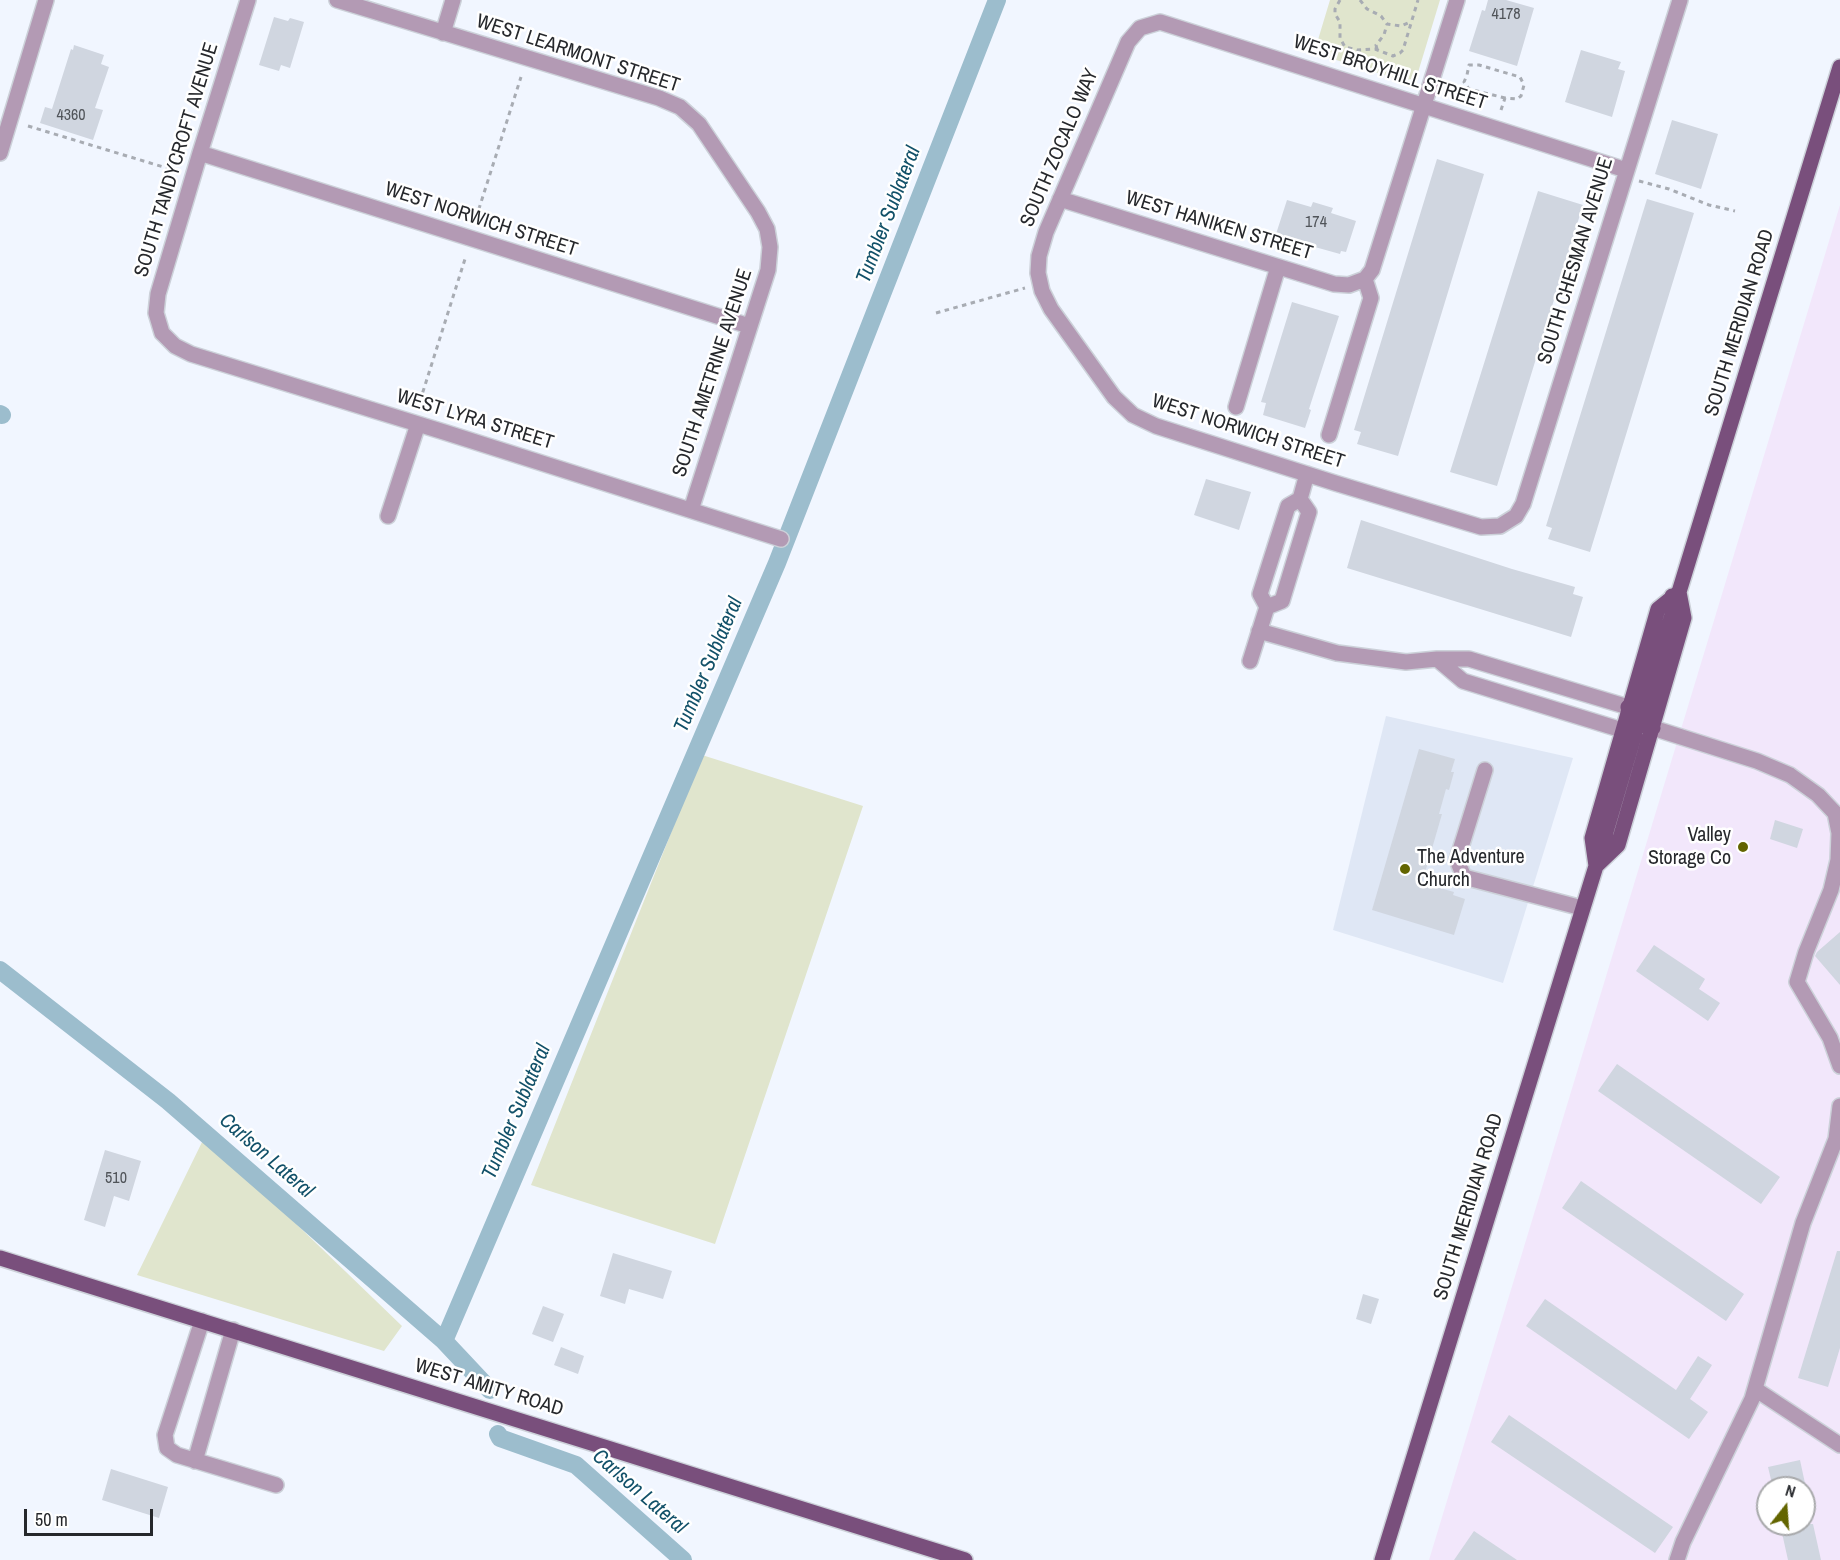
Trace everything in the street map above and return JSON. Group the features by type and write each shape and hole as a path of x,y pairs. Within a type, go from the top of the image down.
{"main road":[{"name":"SOUTH MERIDIAN ROAD","path":"1600,861 1592,838 1628,707 1658,609 1675,594 1840,67"},
{"name":"SOUTH MERIDIAN ROAD","path":"1382,1560 1582,908 1600,861 1618,845 1684,618 1675,594"},
{"path":"1600,861 1606,832 1635,733 1628,707"},
{"name":"WEST AMITY ROAD","path":"0,1258 965,1560"}],"street":[{"path":"0,153 46,0"},
{"name":"SOUTH TANDYCROFT AVENUE","path":"162,333 156,313 158,294 248,0"},
{"name":"WEST LEARMONT STREET","path":"337,0 659,98 680,107 699,124 758,212 767,229 770,247"},
{"path":"443,33 453,0"},
{"path":"1329,435 1371,298 1365,279 1372,270 1457,0"},
{"name":"SOUTH CHESMAN AVENUE","path":"1500,526 1516,516 1523,504 1630,174 1680,0"},
{"name":"WEST BROYHILL STREET","path":"1140,28 1160,22 1630,174"},
{"name":"SOUTH ZOCALO WAY","path":"1042,291 1038,273 1041,244 1128,42 1140,28"},
{"name":"WEST NORWICH STREET","path":"200,153 749,326"},
{"name":"WEST HANIKEN STREET","path":"1060,199 1334,284 1349,285 1365,279"},
{"name":"SOUTH AMETRINE AVENUE","path":"691,510 768,270 770,247"},
{"path":"1236,407 1278,267"},
{"name":"WEST NORWICH STREET","path":"1042,291 1051,309 1114,397 1133,415 1156,426 1481,527 1500,526"},
{"name":"WEST LYRA STREET","path":"162,333 175,346 191,354 781,539"},
{"path":"388,516 418,424"},
{"path":"1250,661 1267,607 1260,594 1288,506 1300,498 1307,474"},
{"path":"1267,607 1282,601 1306,523 1309,512 1300,498"},
{"path":"1260,631 1337,653 1406,662 1468,659 1628,707"},
{"path":"1437,659 1463,681 1622,730"},
{"path":"1653,728 1757,761 1790,775 1818,795 1835,813 1839,833 1839,860 1831,890 1806,952 1797,982 1830,1038 1840,1066"},
{"path":"1485,770 1457,860 1464,877 1582,908"},
{"path":"1677,1560 1683,1542 1752,1399 1803,1223 1836,1139 1840,1106"},
{"path":"202,1321 165,1440 167,1448 171,1452 195,1461 276,1485"},
{"path":"195,1461 233,1330"},
{"path":"1755,1389 1840,1445"}],"path":[{"path":"1340,0 1335,14 1340,22 1342,43 1350,49 1378,50 1393,56 1403,50 1418,0"},
{"path":"1360,0 1367,9 1381,16 1387,24 1401,26 1412,21"},
{"path":"1378,50 1376,45 1384,35 1387,24"},
{"path":"1469,65 1479,65 1520,77 1524,85 1521,96 1517,99 1505,98 1469,89 1464,82 1469,65"},
{"path":"476,218 521,77"},
{"path":"1501,110 1505,98"},
{"path":"28,126 170,169"},
{"path":"1630,174 1709,205 1735,211"},
{"path":"420,401 465,259"},
{"path":"936,312 1025,288"}],"shaded area":[{"name":"Valley Storage Co","path":"1840,205 1840,1560 1429,1560"},
{"path":"1386,716 1573,758 1503,983 1333,930"}],"green space":[{"path":"1330,0 1440,0 1416,79 1400,80 1314,53"},
{"path":"702,755 863,806 715,1244 531,1185"},
{"path":"205,1136 402,1326 384,1351 137,1275"}],"building":[{"path":"1488,0 1506,0 1534,8 1517,66 1469,51 1482,10 1485,11"},
{"path":"274,17 304,22 290,68 281,65 279,71 259,65"},
{"path":"74,45 104,55 101,64 109,67 95,108 103,110 93,140 40,123 45,107 52,109"},
{"path":"1581,50 1621,62 1618,69 1625,71 1612,117 1565,102"},
{"path":"1672,120 1718,134 1701,189 1655,174"},
{"path":"1437,159 1484,174 1398,456 1357,444 1361,432 1354,430"},
{"path":"1538,191 1583,205 1497,486 1450,472"},
{"path":"1647,199 1694,213 1590,552 1548,539 1552,528 1546,526"},
{"path":"1287,200 1311,207 1313,202 1333,208 1331,213 1356,221 1346,252 1341,251 1340,254 1279,237 1276,234"},
{"path":"1292,302 1339,316 1305,428 1263,415 1266,403 1261,402"},
{"path":"1206,479 1251,492 1239,530 1194,515"},
{"path":"1361,520 1575,587 1573,594 1583,597 1571,637 1347,568"},
{"path":"1419,749 1455,759 1451,772 1454,772 1449,790 1446,789 1439,814 1442,814 1422,883 1454,892 1453,895 1465,899 1454,935 1372,910"},
{"path":"1775,820 1803,829 1797,848 1770,839"},
{"path":"1840,932 1840,985 1815,956"},
{"path":"1654,945 1705,979 1699,989 1720,1003 1708,1021 1636,971"},
{"path":"1617,1064 1780,1177 1761,1204 1598,1091"},
{"path":"105,1150 141,1161 129,1201 114,1196 105,1227 84,1220"},
{"path":"1581,1181 1744,1294 1726,1321 1562,1208"},
{"path":"1837,1251 1840,1251 1840,1348 1828,1387 1798,1378"},
{"path":"613,1253 672,1271 663,1299 629,1289 625,1304 600,1296"},
{"path":"1363,1294 1379,1299 1371,1324 1356,1319"},
{"path":"1545,1299 1676,1390 1698,1356 1712,1365 1690,1399 1708,1412 1689,1439 1526,1326"},
{"path":"543,1306 564,1314 553,1342 532,1334"},
{"path":"561,1347 584,1356 578,1374 554,1365"},
{"path":"1509,1415 1673,1527 1655,1553 1491,1442"},
{"path":"1800,1460 1803,1476 1770,1476 1768,1467"},
{"path":"111,1469 168,1487 159,1518 102,1500"},
{"path":"1474,1531 1517,1560 1454,1560"},
{"path":"1783,1536 1816,1536 1821,1560 1788,1560"}],"waterway":[{"name":"Tumbler Sublateral","path":"444,1341 777,563 997,0"},
{"name":"Carlson Lateral","path":"0,970 168,1101 444,1341 490,1390"},
{"name":"Carlson Lateral","path":"498,1434 500,1438 576,1465 683,1560"}],"place":[{"name":"Valley Storage Co","path":"1743,847"},
{"name":"The Adventure Church","path":"1405,869"}]}
